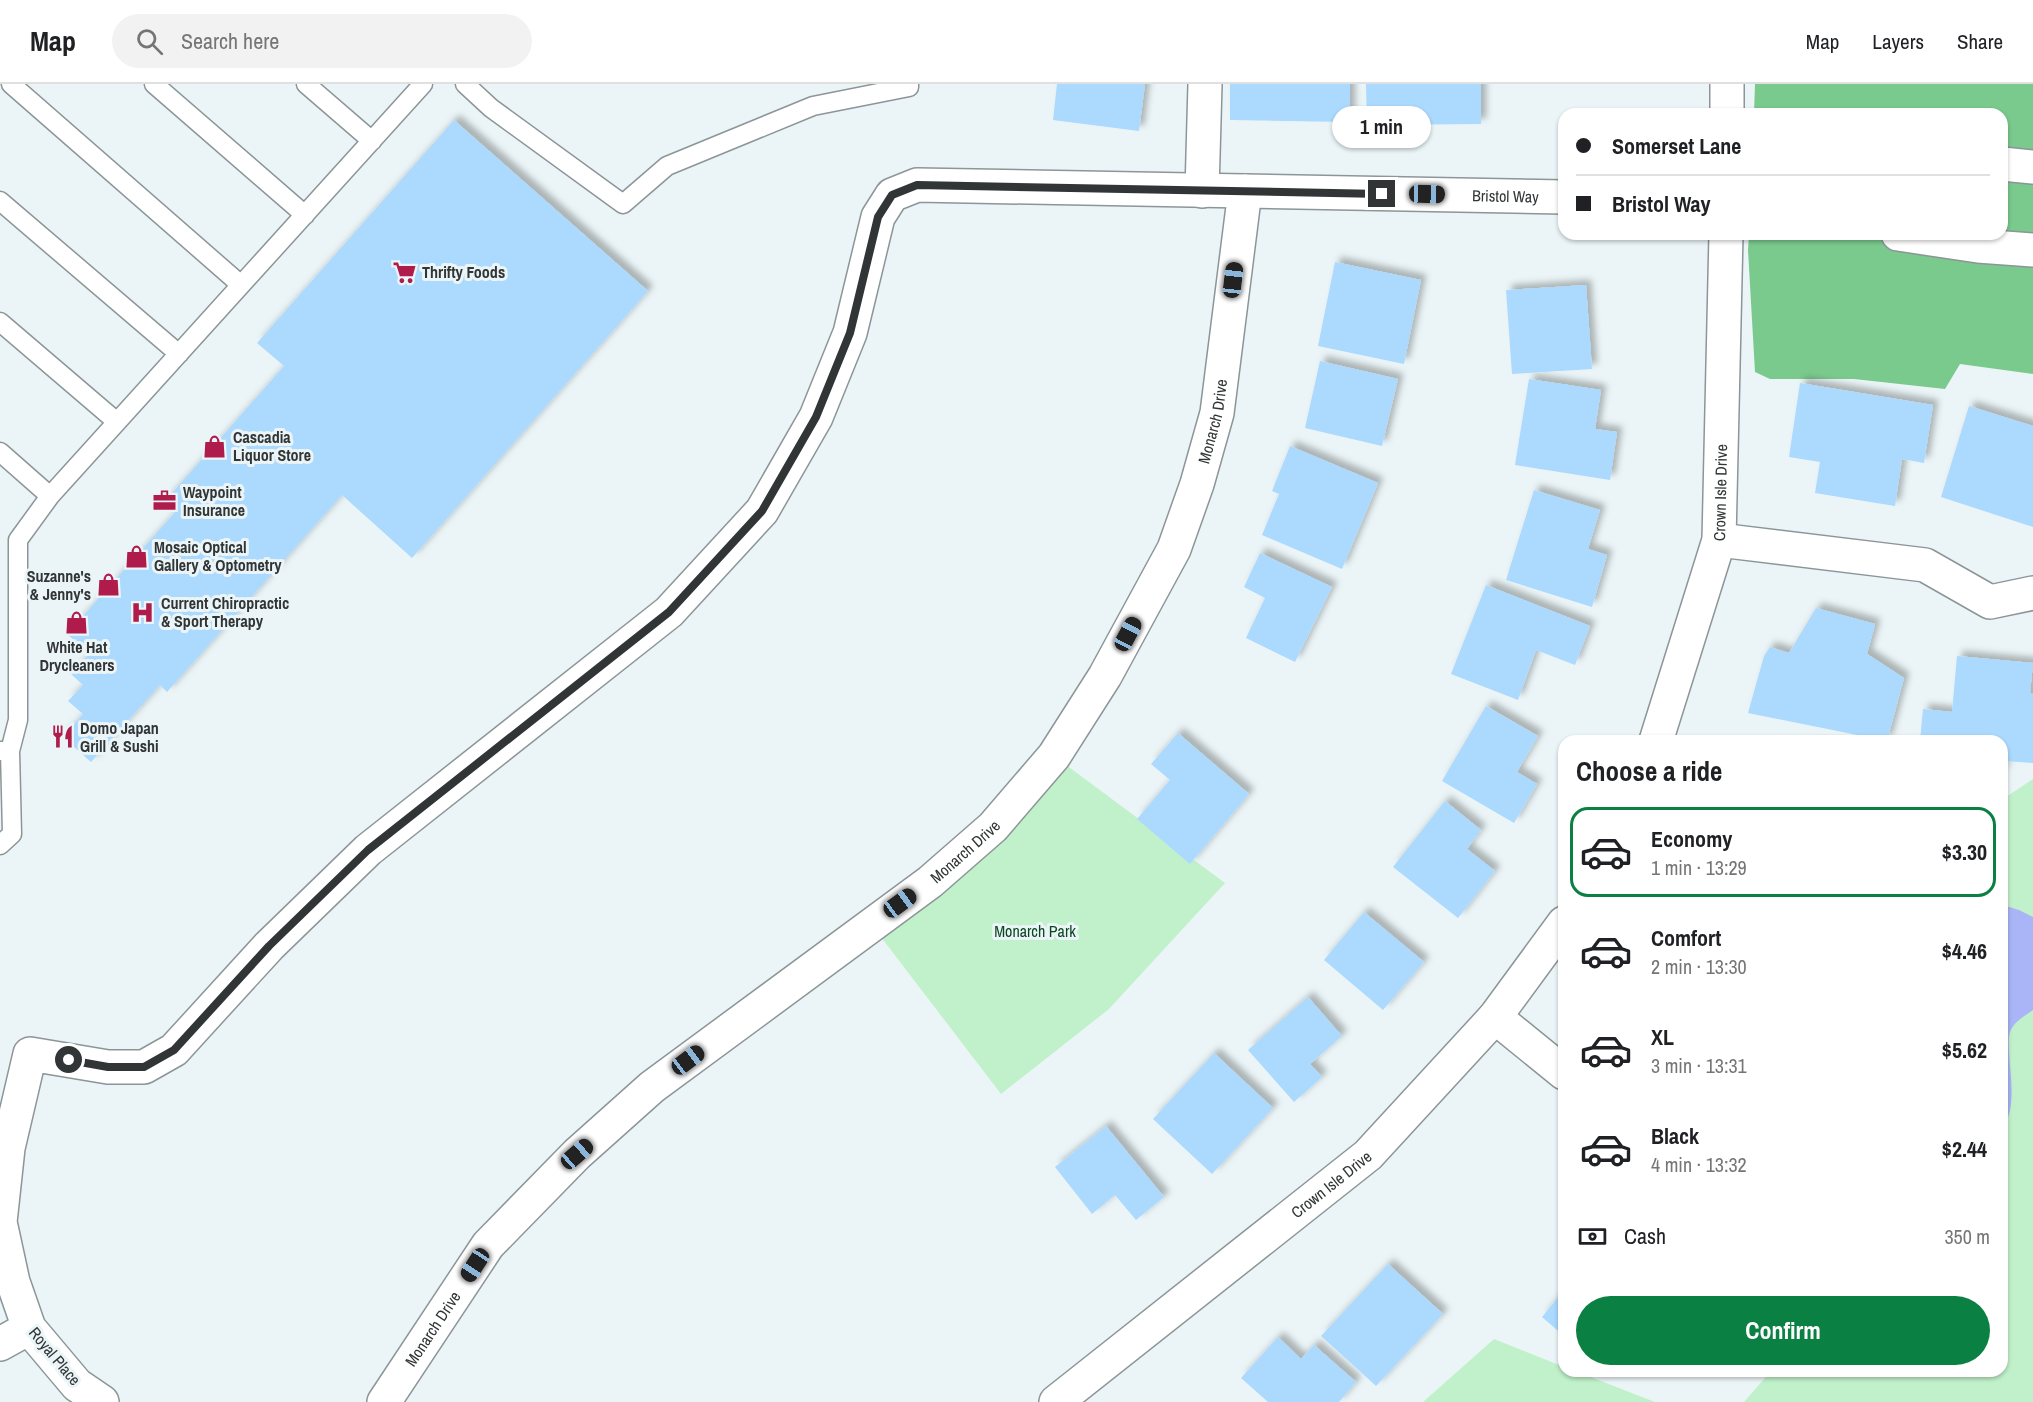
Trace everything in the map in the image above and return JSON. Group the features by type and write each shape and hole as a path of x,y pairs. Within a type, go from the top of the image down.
{"street":[{"path":"1202,191 1205,84"},
{"path":"1727,84 1727,108"},
{"path":"2008,165 2033,167"},
{"name":"Bristol Way","path":"30,1054 108,1067 144,1067 174,1050 269,946 368,850 669,612 762,511 820,406 850,333 878,217 892,195 917,185 1558,197"},
{"name":"Monarch Drive","path":"384,1402 488,1245 577,1154 652,1087 930,882 993,827 1054,756 1105,676 1174,549 1197,484 1217,413 1245,191"},
{"name":"Crown Isle Drive","path":"1658,735 1719,540 1726,240"},
{"path":"1938,240 2033,250"},
{"path":"1719,540 1925,565 1990,602 2033,593"},
{"name":"Crown Isle Drive","path":"1056,1402 1368,1155 1495,1017 1558,931"},
{"path":"1495,1017 1558,1068"},
{"name":"Royal Place","path":"30,1054 8,1148 0,1222 13,1282 29,1328 77,1384 102,1402"},
{"path":"0,1344 29,1328"}],"lane":[{"path":"10,84 241,285"},
{"path":"154,84 305,215"},
{"path":"306,84 372,141"},
{"path":"0,845 12,834 5,751 18,720 18,540 50,496 423,84"},
{"path":"465,84 491,108 623,204 667,166 813,106 909,87 909,84"},
{"path":"0,201 179,354"},
{"path":"0,322 117,422"},
{"path":"0,452 50,496"}],"green space":[{"path":"1755,84 2033,84 2033,374 1960,364 1945,389 1854,379 1770,379 1755,372 1749,240 2008,240 2008,108 1754,108"},
{"name":"Monarch Park","path":"1054,756 1225,883 1109,1009 1001,1094 871,924"},
{"path":"2033,779 2033,1402 1744,1402 1766,1377 2008,1377 2008,796"},
{"path":"1494,1339 1558,1365 1558,1377 1590,1377 1655,1402 1423,1402"}],"water":[{"path":"2008,907 2033,917 2033,1010 2017,1022 2009,1034 2010,1110 2008,1117"}],"building":[{"path":"1057,84 1145,84 1139,131 1053,120"},
{"path":"1230,84 1350,84 1350,122 1230,120"},
{"path":"1366,84 1481,84 1481,124 1367,125"},
{"path":"454,120 648,291 412,558 342,495 167,692 160,685 91,762 63,737 83,714 68,701 83,685 71,674 89,654 67,634 176,511 165,501 284,366 257,343"},
{"path":"1335,262 1421,280 1404,364 1318,346"},
{"path":"1586,285 1592,369 1512,374 1506,290"},
{"path":"1320,361 1398,379 1382,446 1305,428"},
{"path":"1529,379 1601,390 1595,429 1617,432 1610,480 1515,465"},
{"path":"1800,383 1933,405 1924,463 1902,459 1895,506 1815,493 1820,462 1789,457"},
{"path":"1969,406 2033,426 2033,527 1941,497"},
{"path":"1290,446 1378,483 1342,569 1262,535 1279,494 1272,491"},
{"path":"1534,490 1600,510 1588,549 1607,555 1592,607 1506,580"},
{"path":"1260,553 1332,587 1295,662 1246,638 1265,598 1244,587"},
{"path":"1486,585 1590,626 1575,665 1536,650 1518,700 1451,674"},
{"path":"1816,608 1875,624 1867,654 1904,678 1889,735 1857,735 1748,713 1764,656 1770,647 1789,653"},
{"path":"1957,656 2033,663 2030,693 2033,694 2033,763 2008,761 2008,735 1921,735 1923,709 1952,712"},
{"path":"1486,706 1538,736 1517,772 1537,784 1514,823 1442,781"},
{"path":"1178,733 1249,794 1190,864 1137,819 1170,780 1151,764"},
{"path":"1445,801 1481,830 1467,849 1495,871 1458,918 1393,867"},
{"path":"1364,912 1424,962 1383,1010 1324,960"},
{"path":"1308,997 1342,1036 1310,1064 1322,1077 1294,1102 1248,1050"},
{"path":"1214,1053 1273,1108 1212,1174 1153,1119"},
{"path":"1106,1126 1164,1197 1136,1220 1115,1195 1092,1214 1055,1167"},
{"path":"1388,1264 1443,1314 1376,1386 1321,1336"},
{"path":"1558,1297 1558,1331 1542,1317"},
{"path":"1278,1337 1301,1359 1314,1345 1356,1382 1339,1402 1268,1402 1241,1378"}],"place":[{"name":"Thrifty Foods","path":"404,272"},
{"name":"Cascadia Liquor Store","path":"215,446"},
{"name":"Waypoint Insurance","path":"165,501"},
{"name":"Mosaic Optical Gallery & Optometry","path":"136,556"},
{"name":"Suzanne's & Jenny's","path":"109,585"},
{"name":"Current Chiropractic & Sport Therapy","path":"143,612"},
{"name":"White Hat Drycleaners","path":"77,622"},
{"name":"Domo Japan Grill & Sushi","path":"62,737"}],"route":[{"path":"69,1060 108,1067 144,1067 174,1050 269,946 368,850 669,612 762,511 816,417 850,333 878,217 892,195 917,185 1382,194"}]}
